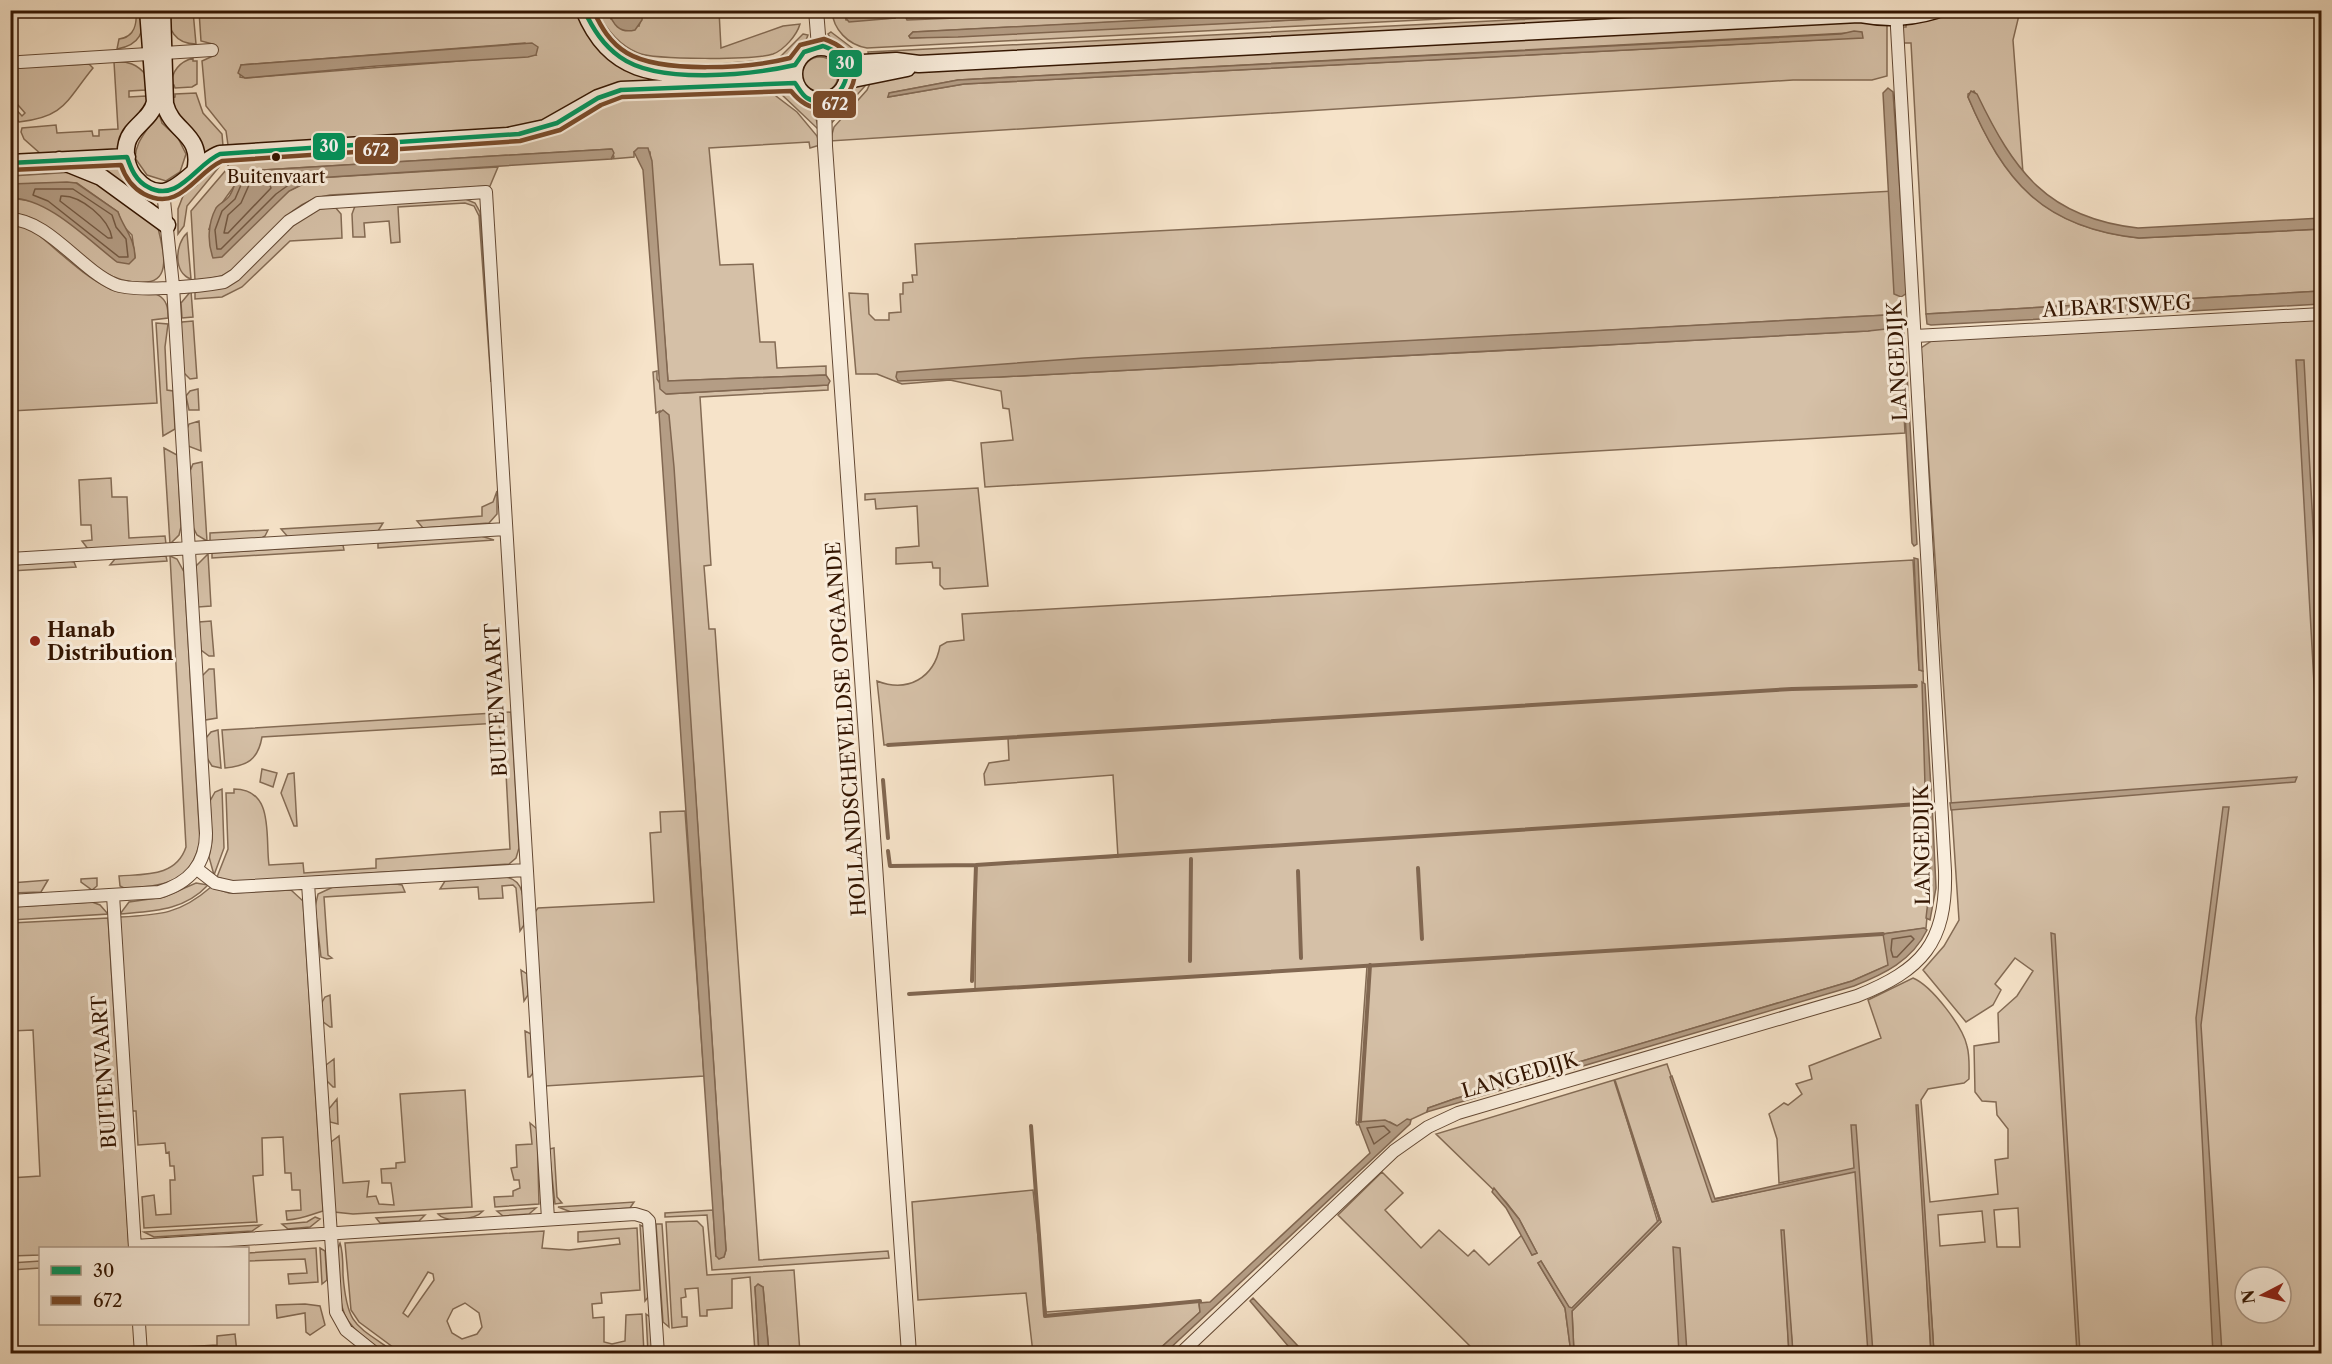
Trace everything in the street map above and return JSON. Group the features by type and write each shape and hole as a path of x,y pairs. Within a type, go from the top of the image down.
{"main road":[{"path":"148,10 167,111 192,139 196,151 195,172"},
{"path":"162,10 154,108 128,140 126,157 132,174 139,183 150,190 163,191 178,187 210,159 227,153 530,132 557,123 606,94 628,88 795,83"},
{"path":"584,10 593,32 607,48 626,63 647,71 678,75 775,70 795,65"},
{"path":"847,72 897,72 920,64 1865,12 1897,14 1936,10"},
{"path":"819,47 836,51 847,72 838,95 824,101 803,95 795,83 795,65 804,52 819,47"},
{"path":"10,163 126,157"},
{"path":"59,160 102,177 167,225"}],"street":[{"path":"816,10 819,47"},
{"name":"LANGEDIJK","path":"1180,1353 1394,1151 1428,1127 1458,1113 1857,996 1894,980 1914,965 1932,942 1943,909 1946,871 1897,14"},
{"path":"20,62 212,50"},
{"name":"HOLLANDSCHEVELDSE OPGAANDE","path":"824,101 825,146 909,1353"},
{"path":"10,901 159,892 182,883 197,869 204,852 206,833 173,286 163,191"},
{"name":"BUITENVAART","path":"10,219 35,226 116,285 135,289 224,282 235,275 289,221 318,203 486,192 548,1219"},
{"name":"ALBARTSWEG","path":"1915,336 2322,314"},
{"path":"10,559 506,529"},
{"path":"197,869 215,883 225,886 526,870"},
{"path":"308,883 329,1233 336,1312 339,1322 376,1353"},
{"name":"BUITENVAART","path":"113,895 135,1247 635,1214 649,1221 658,1353"},
{"path":"139,1325 141,1353"}],"shaded area":[{"path":"895,10 1014,10 1011,11 1033,14 1033,10 1340,11 913,32 909,36 911,38 1477,11 1598,11 867,48 848,40 843,35 835,24 832,11 844,11 846,20 895,18"},
{"path":"136,11 145,11 142,31 136,41 117,49 119,39 129,36 134,29"},
{"path":"166,11 193,11 196,44 182,41 174,34"},
{"path":"199,11 579,11 584,23 657,78 656,83 519,130 228,145 226,131 206,106 202,61 213,56 213,44 201,41","holes":["525,43 536,55 246,78 240,77 241,65"]},
{"path":"597,11 608,11 611,19 639,26 643,11 719,11 721,48 783,26 800,24 790,42 773,54 727,58 664,57 638,53 625,46 609,30"},
{"path":"1692,11 1805,11 922,57 869,58 868,52"},
{"path":"1991,11 2020,11 2013,40 2023,173 2001,142 1974,91 1968,94 1968,97 1997,153 2013,176 2031,195 2053,211 2077,224 2106,233 2139,238 2321,229 2321,291 1926,314 1911,43 1902,43 1901,27 1906,27 1906,22"},
{"path":"1839,22 1887,23 1887,76 1872,80 1793,80 830,141 834,127 867,90 872,79 939,69","holes":["1848,33 1838,39 964,84 888,97 890,93 958,80"]},
{"path":"831,32 860,54 858,59 844,53 837,46 828,34"},
{"path":"803,34 808,35 801,49 780,64 777,60"},
{"path":"605,35 621,48 629,54 609,44"},
{"path":"820,57 833,62 838,75 833,88 820,93 807,88 802,75 807,62"},
{"path":"193,58 193,61 197,61 197,84 192,87 175,88 171,85 175,71 184,62"},
{"path":"636,58 654,63 686,66 768,60 768,65 658,69"},
{"path":"114,62 132,64 143,71 146,75 146,90 129,91 129,97 146,96 150,99 120,151 42,155 24,139 22,128 56,125 57,133 92,131 93,136 99,136 99,130 118,129"},
{"path":"89,64 93,68 70,98 56,111 34,120 19,122 11,111 11,104 22,116 25,113 11,97 11,68"},
{"path":"857,83 865,83 865,86 828,127 832,108"},
{"path":"774,90 776,96 797,112 817,136 820,145 810,148 809,142 709,148 720,265 753,264 760,342 775,342 777,368 826,366 826,375 668,381 650,152 634,152 634,157 611,159 614,157 611,149 244,171 220,206 209,229 271,208 289,191 315,178 498,167 490,186 330,195 313,199 286,217 240,265 227,274 195,280 191,211 226,170 230,161 508,140 615,96"},
{"path":"789,90 814,111 819,130 778,91"},
{"path":"196,93 203,113 222,134 223,146 201,159 178,119 172,98 175,94"},
{"path":"157,107 162,123 178,138 186,154 180,172 166,181 147,175 135,158 138,144 152,121"},
{"path":"224,161 187,206 184,226 178,234 178,209 183,196 197,185 209,166"},
{"path":"94,165 117,167 155,206 151,208"},
{"path":"83,173 158,228 164,261 163,269 155,280 131,282 115,278 88,262 37,221 11,214 11,198 37,202 135,257 132,235 122,225 118,212 77,183 11,184 11,176"},
{"path":"1894,191 1904,338 1900,340 1905,433 985,487 981,443 1013,440 1009,409 1003,408 1001,391 950,380 902,384 877,374 856,374 849,293 868,294 869,314 875,320 889,320 889,313 901,312 900,294 903,294 903,283 913,282 912,275 917,275 915,244","holes":["1887,315 1900,319 1900,323 1868,331 1000,377 950,377 1249,350"]},
{"path":"463,198 475,203 480,212 491,382 479,216 474,206 465,203 398,207 400,242 391,243 389,221 364,223 365,237 353,237 352,214 355,206"},
{"path":"335,207 341,214 342,238 290,241 242,287 222,297 195,299 195,291 243,275 298,221 313,210"},
{"path":"11,225 22,226 36,233 81,271 111,289 156,294 163,299 167,307 168,318 152,320 157,403 11,411"},
{"path":"187,233 191,279 181,271 178,258 180,244"},
{"path":"191,291 193,317 182,318 181,303"},
{"path":"2321,319 2321,1353 1934,1353 1917,1105 1931,1353 1793,1353 1782,1230 1789,1353 1574,1353 1572,1311 1661,1222 1615,1080 1658,1223 1572,1308 1569,1308 1541,1261 1538,1263 1565,1308 1571,1353 1477,1353 1338,1215 1382,1172 1403,1193 1385,1210 1421,1248 1439,1230 1468,1256 1474,1250 1489,1265 1522,1235 1532,1255 1537,1253 1519,1219 1506,1202 1436,1134 1667,1064 1713,1199 1742,1193 1712,1202 1855,1171 1828,1173 1779,1183 1777,1139 1769,1114 1784,1103 1788,1105 1802,1094 1796,1084 1812,1079 1809,1066 1881,1038 1868,1000 1913,978 1929,989 1960,1028 1969,1058 1969,1079 1964,1083 1928,1089 1921,1100 1930,1202 1998,1194 1995,1160 2008,1158 2008,1129 1997,1115 1996,1102 1982,1101 1975,1092 1974,1046 1999,1042 1998,1013 2017,996 2033,971 2015,958 1995,984 2001,990 1993,1005 1966,1022 1923,970 1944,946 1959,920 1921,348 1933,340","holes":["2018,1208 2020,1247 1997,1247 1994,1210","1982,1211 1985,1242 1940,1246 1938,1215"]},
{"path":"193,321 197,378 190,379 183,372 181,324"},
{"path":"156,323 168,324 165,347 167,390 173,391 175,429 163,436"},
{"path":"657,371 657,379 667,394 828,385 828,390 700,397 711,565 704,566 709,629 715,629 759,1260 888,1251 889,1258 712,1270 707,1215 665,1217 665,1213 713,1210 716,1256 724,1257 726,1250 693,757 660,411 656,413 653,372"},
{"path":"198,389 199,410 189,410 186,396 190,391"},
{"path":"199,421 201,451 188,446 189,424"},
{"path":"164,448 177,455 181,527 179,535 170,544"},
{"path":"202,462 207,541 197,535 193,527 190,471 193,464"},
{"path":"111,478 112,497 127,497 129,538 165,536 166,544 88,549 82,541 92,540 91,525 81,525 79,480"},
{"path":"978,488 988,586 944,589 940,585 940,568 933,568 932,562 896,564 896,548 919,546 917,506 876,509 875,499 865,500 865,494"},
{"path":"497,491 497,514 489,523 423,528 417,521 482,516 482,507 493,502"},
{"path":"383,523 378,531 288,537 281,529"},
{"path":"268,530 260,539 210,542 210,533"},
{"path":"481,536 494,540 378,548 378,543"},
{"path":"343,545 344,550 212,558 212,553"},
{"path":"208,554 211,606 198,607 196,566"},
{"path":"166,556 167,561 110,565 115,559"},
{"path":"170,556 177,559 184,572 200,841 196,856 182,875 162,884 124,888 120,886 119,876 149,874 167,869 175,864 186,847"},
{"path":"1913,560 1919,670 1923,671 1927,789 1931,789 1931,801 1926,803 1930,884 1926,928 1884,934 1889,965 1852,981 1454,1099 1428,1108 1427,1112 1397,1126 1390,1122 1357,1125 1356,1123 1367,966 975,990 976,865 1118,857 1113,775 985,785 984,774 989,763 1009,760 1008,738 884,745 877,681 888,684 909,684 926,674 937,657 940,646 947,642 964,640 962,614"},
{"path":"74,562 76,567 11,571 11,565"},
{"path":"211,621 214,656 209,656 201,650 199,622"},
{"path":"209,669 214,669 217,718 205,720 202,676"},
{"path":"511,712 519,848 516,858 509,864 232,882 217,877 228,849 226,793 234,793 234,789 247,791 256,797 262,806 267,829 269,865 303,863 304,873 376,868 376,859 510,849 505,754 502,753 499,723 262,737 258,751 250,760 240,766 225,768 222,730"},
{"path":"218,730 221,768 212,766 207,758 206,738 211,732"},
{"path":"262,769 277,773 273,787 260,782"},
{"path":"294,773 297,826 294,826 281,793 288,774"},
{"path":"222,789 224,848 214,875 209,857 212,840 210,801 215,792"},
{"path":"685,811 704,1076 545,1086 535,912 538,908 654,902 650,833 661,832 660,812"},
{"path":"506,877 518,884 523,896 524,925 520,931 516,888 513,885 502,886 503,898 479,899 478,887 440,889 445,881"},
{"path":"97,878 97,886 92,890 81,882 81,879"},
{"path":"48,880 41,892 11,893 11,883"},
{"path":"196,883 208,885 199,894 178,905 120,914 129,902 164,897"},
{"path":"402,885 405,892 324,897 328,955 332,958 321,957 315,907 318,894 333,887"},
{"path":"211,887 229,893 291,890 303,901 323,1211 287,1220 286,1211 301,1210 300,1190 292,1190 291,1173 285,1173 283,1137 262,1138 263,1175 253,1176 257,1222 144,1228 142,1197 154,1195 156,1215 171,1214 170,1180 175,1180 174,1166 170,1166 169,1152 166,1153 165,1143 138,1145 136,1111 132,1111 120,917 158,914 179,908"},
{"path":"92,902 100,905 108,914 11,920 11,907"},
{"path":"108,918 129,1247 39,1247 39,1255 11,1256 10,1178 40,1176 33,1030 11,1031 11,923"},
{"path":"521,970 527,974 528,995 524,1001"},
{"path":"330,995 332,1027 322,1021 321,1004 325,997"},
{"path":"525,1031 531,1034 533,1073 530,1077 528,1077"},
{"path":"334,1059 335,1087 333,1087 326,1080 326,1065"},
{"path":"465,1090 472,1207 353,1214 334,1212 331,1142 339,1136 343,1183 369,1181 367,1197 376,1196 379,1204 394,1205 391,1183 382,1183 381,1169 396,1168 396,1163 405,1162 400,1094"},
{"path":"337,1099 338,1124 330,1122 328,1110"},
{"path":"530,1123 537,1129 539,1204 495,1207 494,1197 513,1196 513,1191 520,1188 519,1180 514,1180 511,1168 517,1167 516,1145 532,1144"},
{"path":"554,1148 557,1197 562,1203 555,1204 549,1149"},
{"path":"1033,1190 1046,1312 1200,1301 1202,1303 1199,1304 1200,1312 1155,1353 1033,1353 1026,1293 918,1300 912,1202"},
{"path":"634,1202 630,1208 571,1212 558,1207"},
{"path":"536,1208 529,1214 503,1216 497,1211"},
{"path":"483,1211 474,1217 460,1219 447,1219 438,1214"},
{"path":"425,1215 419,1221 380,1223 376,1218"},
{"path":"315,1217 320,1219 310,1227 288,1229 282,1224 307,1222"},
{"path":"697,1221 703,1227 707,1275 794,1270 800,1353 769,1353 763,1287 755,1287 759,1353 755,1353 750,1277 732,1279 732,1308 707,1310 707,1316 700,1316 698,1288 685,1289 686,1297 681,1298 682,1317 687,1317 687,1326 672,1328 666,1222"},
{"path":"656,1224 662,1224 669,1327 663,1322"},
{"path":"261,1225 252,1231 154,1237 144,1232"},
{"path":"640,1225 644,1227 649,1296 645,1301"},
{"path":"637,1228 640,1290 601,1293 602,1303 592,1304 593,1318 604,1317 604,1342 612,1344 625,1341 626,1315 642,1314 644,1353 401,1353 359,1322 351,1310 345,1243 544,1231 542,1248 569,1250 620,1244 619,1238 578,1242 578,1232","holes":["428,1272 433,1274 434,1280 408,1317 403,1313","465,1303 479,1313 482,1327 477,1334 462,1339 452,1333 447,1321 453,1309"]},
{"path":"340,1243 345,1292 351,1315 363,1330 396,1353 380,1349 371,1343 354,1328 344,1314 338,1275 337,1255"},
{"path":"316,1248 318,1282 289,1284 288,1274 307,1273 305,1259 249,1261 249,1253"},
{"path":"320,1248 325,1251 327,1280 322,1284"},
{"path":"39,1261 39,1268 11,1270 11,1263"},
{"path":"276,1305 320,1306 325,1325 310,1335 306,1332 305,1313 277,1318"},
{"path":"646,1314 650,1317 654,1353 648,1353"},
{"path":"235,1334 237,1353 184,1353 184,1347 217,1345 217,1336"}],"water":[{"path":"1033,10 1033,15 907,20 906,18 932,16 943,11 955,15"},
{"path":"1340,10 1477,11 958,37 910,38 909,36 913,32"},
{"path":"608,11 643,11 642,20 635,30 625,31 617,27"},
{"path":"844,11 895,11 895,18 849,22"},
{"path":"1862,32 1863,38 964,84 888,97 889,93 958,80 1841,34"},
{"path":"532,43 538,47 536,55 528,57 377,66 245,78 238,73 241,65"},
{"path":"1888,88 1893,92 1907,293 1901,297 1894,294 1883,93"},
{"path":"1971,91 1977,94 2005,146 2020,168 2057,202 2080,214 2106,223 2138,228 2321,218 2321,229 2139,238 2106,233 2077,224 2052,211 2031,196 2013,176 1996,153 1982,127 1968,97"},
{"path":"638,148 648,148 652,161 668,381 826,375 830,381 828,385 666,394 660,389 643,170 634,152"},
{"path":"612,149 614,153 611,159 315,178 289,191 222,257 213,258 211,252 209,233 213,214 217,206 229,197 244,171"},
{"path":"76,183 118,212 135,251 135,258 129,264 117,262 53,212 25,200 11,198 11,184"},
{"path":"2321,291 2321,304 1931,325 1927,324 1926,314"},
{"path":"1887,315 1900,319 1900,323 1895,324 1895,328 1000,377 898,381 896,377 897,372 1084,358"},
{"path":"1901,339 1905,339 1917,544 1914,546 1912,543"},
{"path":"2296,360 2304,360 2321,674 2322,752 2318,755"},
{"path":"663,410 669,415 674,467 726,1250 724,1257 719,1259 716,1256 659,413"},
{"path":"1914,558 1918,559 1923,671 1919,670"},
{"path":"1922,682 1925,684 1931,789 1925,786"},
{"path":"2297,777 2295,782 1951,810 1950,803"},
{"path":"1928,800 1932,802 1936,888 1930,920 1926,918 1930,884"},
{"path":"2223,807 2229,807 2201,1025 2222,1353 2213,1354 2196,1018"},
{"path":"2316,808 2322,808 2321,1086 2314,938"},
{"path":"1924,928 1927,930 1921,941 1905,958 1876,977 1854,986 1427,1112 1428,1108 1454,1099 1852,981 1888,965 1883,934"},
{"path":"2051,933 2055,934 2080,1353 2077,1353"},
{"path":"1672,1076 1715,1199 1854,1168 1851,1125 1856,1125 1873,1353 1868,1353 1855,1172 1712,1202 1670,1077"},
{"path":"1614,1080 1661,1222 1572,1311 1574,1353 1571,1353 1565,1308 1538,1263 1541,1261 1569,1307 1572,1308 1659,1220"},
{"path":"1916,1105 1918,1105 1934,1353 1931,1353"},
{"path":"1407,1119 1411,1120 1410,1124 1165,1353 1155,1353 1200,1312 1199,1303 1210,1302 1370,1153 1358,1122 1385,1120 1397,1126"},
{"path":"1494,1188 1519,1219 1537,1253 1532,1255 1506,1208 1492,1192"},
{"path":"1781,1230 1784,1230 1793,1353 1789,1353"},
{"path":"1673,1247 1680,1248 1687,1353 1679,1353"},
{"path":"758,1284 763,1287 769,1353 759,1353 755,1287"},
{"path":"1253,1298 1304,1353 1294,1353 1250,1301"}],"waterway":[{"path":"888,745 1792,689 1916,686"},
{"path":"883,780 888,838"},
{"path":"972,981 976,865 1919,804"},
{"path":"888,851 890,866 976,865"},
{"path":"1190,961 1191,859"},
{"path":"1418,868 1422,939"},
{"path":"1298,871 1301,958"},
{"path":"909,994 1883,934"},
{"path":"1360,1121 1370,965"},
{"path":"1031,1126 1045,1316 1200,1301"}],"transit line":[{"name":"30","path":"10,163 127,157 134,174 140,181 159,191 178,187 220,154 519,134 557,123 598,98 621,90 795,83 805,97 816,102 834,97 845,82 847,72 845,63 840,55 823,46 804,52 795,65 754,72 680,74 637,66 608,47 584,10"},
{"name":"672","path":"10,170 121,165 130,182 140,192 157,199 168,199 186,189 222,161 520,141 560,130 601,105 622,97 791,91 807,105 823,108 837,103 848,93 854,79 853,64 844,50 824,39 800,45 790,58 773,62 707,67 662,64 642,60 627,53 611,39 593,10"}],"place":[{"name":"Buitenvaart","path":"276,157"},
{"name":"Hanab Distribution","path":"35,641"}]}
